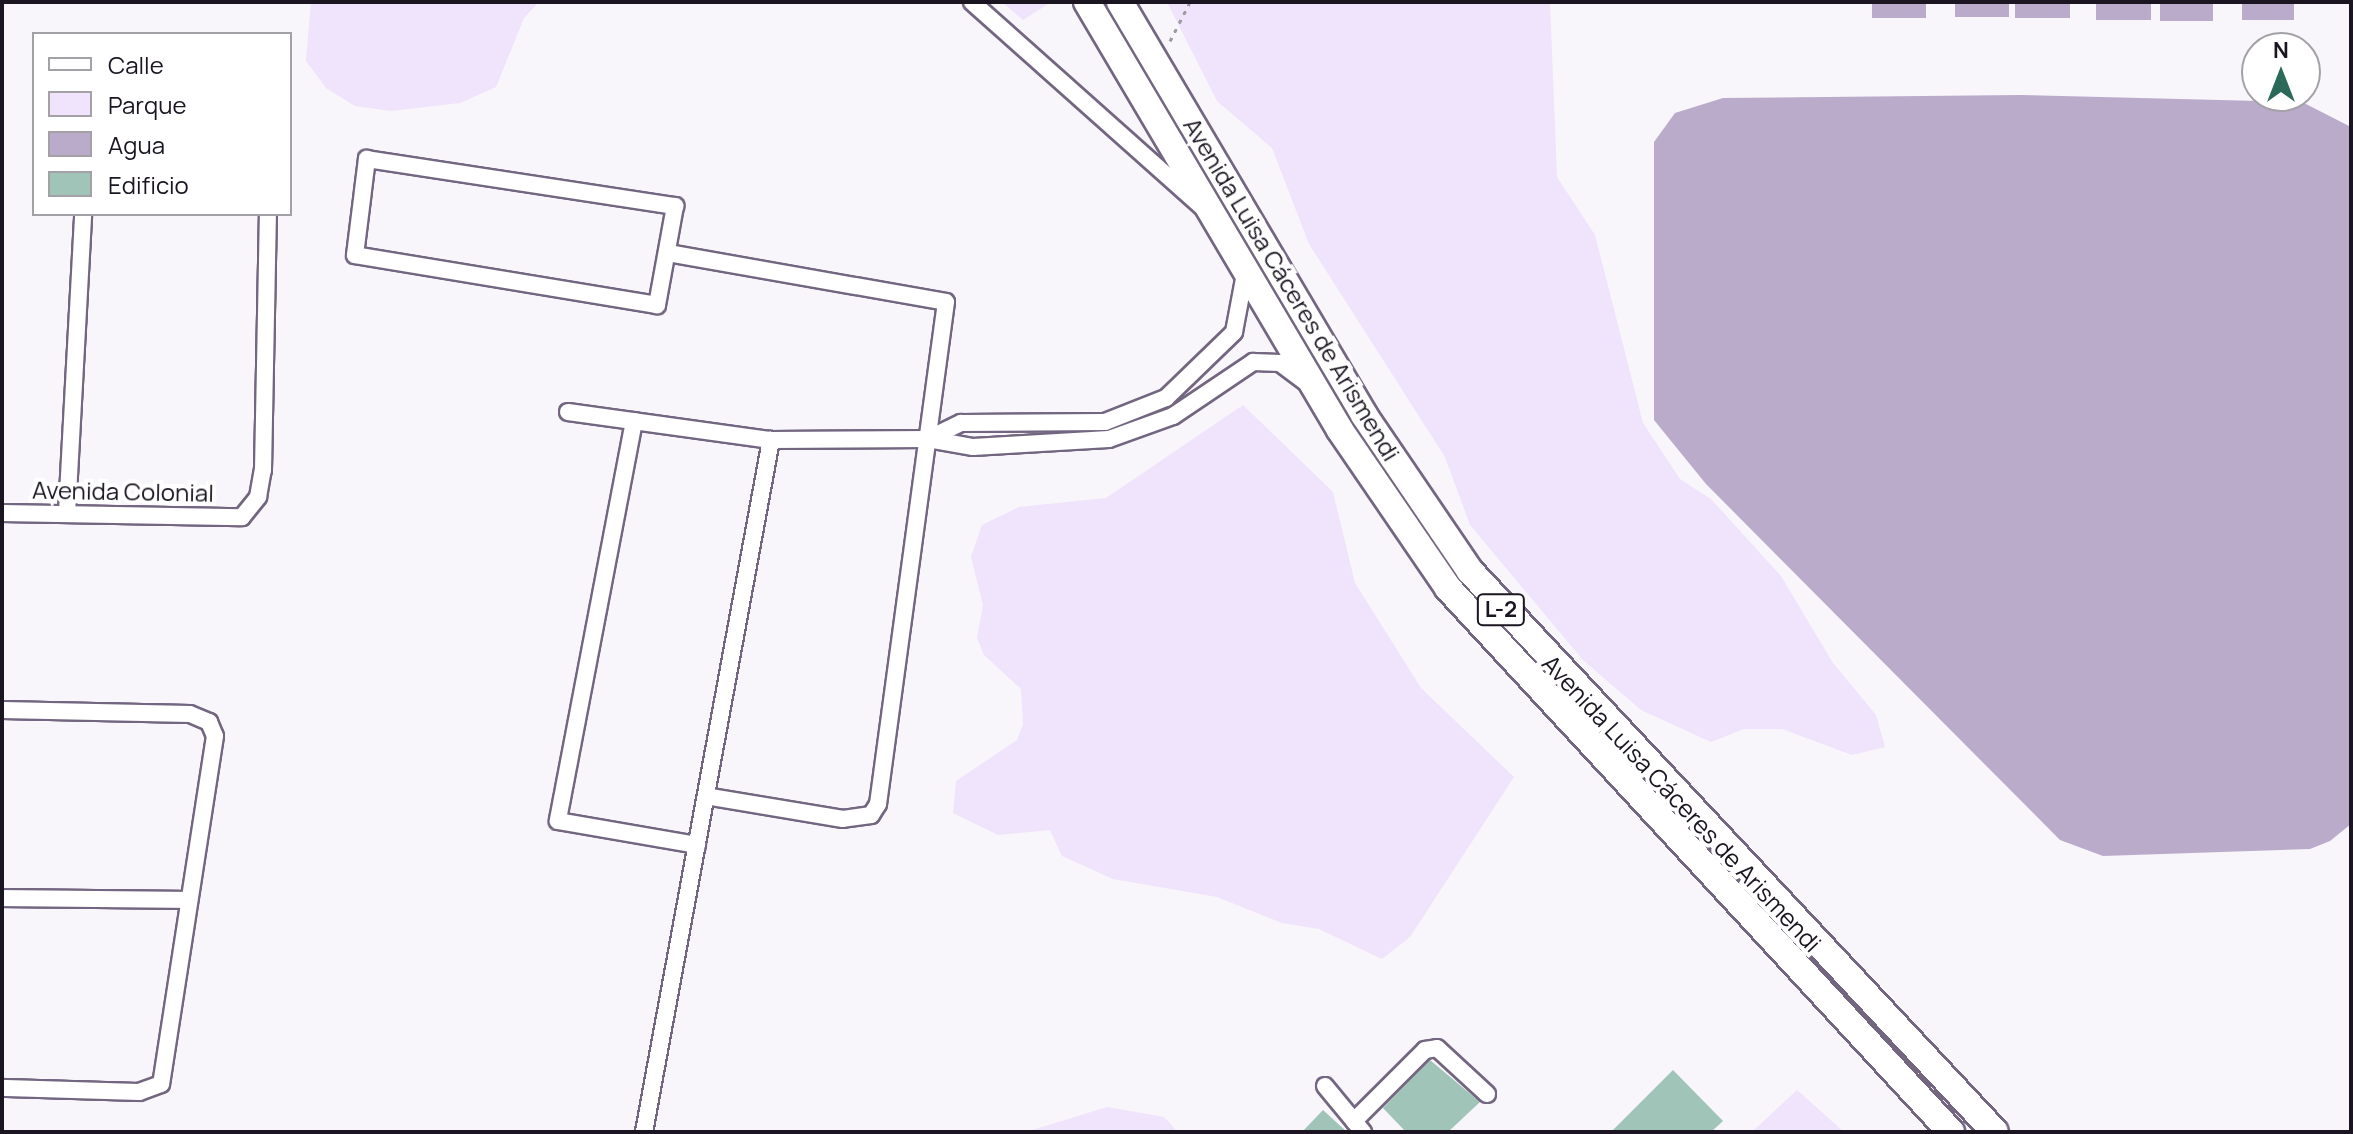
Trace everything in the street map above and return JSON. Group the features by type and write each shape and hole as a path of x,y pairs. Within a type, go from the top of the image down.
{"main road":[{"name":"Avenida Luisa Cáceres de Arismendi","path":"1087,2 1316,390 1405,529 1484,634 1951,1132"},
{"name":"Avenida Luisa Cáceres de Arismendi","path":"1120,2 1364,415 1470,571 1995,1132"},
{"path":"1925,1059 2010,1132"}],"street":[{"name":"L-2","path":"972,2 1215,217"},
{"path":"367,159 675,206 668,253 657,305 355,255 367,159"},
{"path":"67,513 83,216"},
{"name":"Avenida Colonial","path":"2,513 242,517 258,497 263,470 268,216"},
{"path":"668,253 946,302 871,815 843,819 706,796"},
{"path":"568,412 771,440 928,439 1000,445 1109,439 1199,373 1234,332 1245,304 1245,268"},
{"path":"928,439 961,423 1138,420 1253,362 1280,363 1316,390"},
{"path":"634,421 558,821 697,845"},
{"path":"1000,445 1001,422"},
{"path":"644,1132 771,440"},
{"path":"2,710 190,714 209,722 215,736 187,900 165,1074 157,1088 2,1088"},
{"path":"2,898 187,900"},
{"path":"1325,1086 1359,1126 1425,1050 1437,1048 1487,1094"}],"path":[{"path":"1155,59 1190,2"}],"green space":[{"path":"311,2 539,2 524,18 496,87 460,103 391,111 355,106 326,88 306,61"},
{"path":"1002,2 1047,2 1048,4 1023,20"},
{"path":"1167,2 1550,2 1557,177 1595,235 1643,423 1680,479 1711,499 1781,576 1833,663 1876,715 1885,747 1852,755 1782,729 1744,729 1711,742 1641,710 1583,660 1470,525 1445,457 1309,244 1272,148 1217,101"},
{"path":"1243,405 1333,492 1355,583 1421,688 1514,777 1410,937 1382,959 1319,929 1282,923 1217,897 1113,879 1062,856 1050,830 998,835 953,813 956,781 1017,740 1023,724 1021,689 984,655 977,638 983,605 971,557 982,525 1019,507 1106,498"},
{"path":"1797,1090 1844,1132 1752,1132"},
{"path":"1107,1107 1164,1117 1178,1132 1026,1132"}],"water":[{"path":"1872,2 1926,2 1926,18 1872,18"},
{"path":"1955,2 2009,2 2009,17 1955,17"},
{"path":"2015,2 2070,2 2070,18 2015,18"},
{"path":"2096,2 2151,2 2151,20 2096,20"},
{"path":"2160,2 2213,2 2213,21 2160,21"},
{"path":"2242,2 2294,2 2294,20 2242,20"},
{"path":"2020,95 2241,100 2241,112 2321,112 2351,127 2351,824 2330,841 2310,849 2103,856 2060,840 1706,484 1654,420 1654,142 1675,113 1723,98"}],"building":[{"path":"1430,1060 1480,1102 1448,1132 1406,1132 1383,1108"},
{"path":"1673,1070 1723,1121 1711,1132 1611,1132"},
{"path":"1323,1110 1347,1132 1302,1132"}]}
